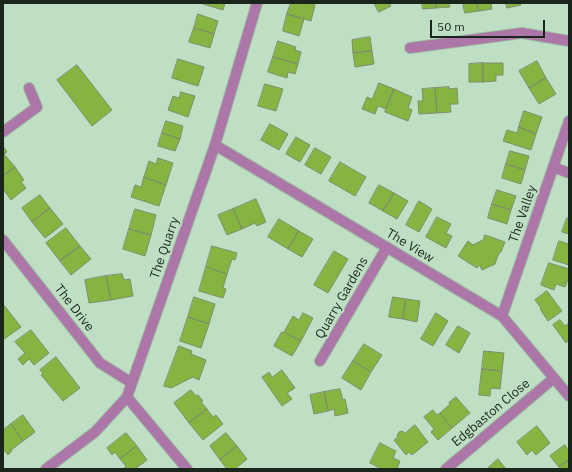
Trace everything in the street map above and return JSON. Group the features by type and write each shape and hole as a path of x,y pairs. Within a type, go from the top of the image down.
{"street":[{"name":"The Quarry","path":"46,469 95,432 128,396 215,145 257,3"},
{"path":"410,48 522,33 569,41"},
{"path":"3,132 37,107 29,88"},
{"name":"The Valley","path":"502,316 569,121"},
{"name":"The View","path":"215,145 502,316 569,396"},
{"path":"553,167 569,172"},
{"name":"The Drive","path":"3,240 100,363 132,383"},
{"name":"Quarry Gardens","path":"320,361 387,247"},
{"name":"Edgbaston Close","path":"446,469 554,378"},
{"path":"128,396 187,469"}],"building":[{"path":"203,3 225,3 223,10"},
{"path":"291,3 308,3 315,5 311,21 287,14"},
{"path":"374,3 389,3 391,6 379,12"},
{"path":"422,3 436,3 436,8 423,9"},
{"path":"436,3 449,3 450,7 436,8"},
{"path":"463,3 477,3 479,11 465,13"},
{"path":"477,3 491,3 492,9 479,11"},
{"path":"506,3 520,3 521,5 507,8"},
{"path":"198,14 218,21 214,34 194,28"},
{"path":"287,14 304,19 299,36 283,31"},
{"path":"194,28 214,34 210,48 189,42"},
{"path":"370,37 372,51 353,53 352,40"},
{"path":"278,41 296,47 295,50 301,52 298,64 273,57"},
{"path":"372,51 374,64 355,67 353,53"},
{"path":"273,57 298,64 295,74 288,72 287,78 268,72"},
{"path":"178,59 204,67 198,86 172,78"},
{"path":"537,61 546,78 529,88 519,71"},
{"path":"483,63 483,82 469,82 469,64"},
{"path":"483,63 503,63 503,75 496,75 496,81 483,82"},
{"path":"77,65 112,110 92,126 57,80"},
{"path":"546,78 556,94 539,104 529,88"},
{"path":"379,83 394,89 386,109 378,106 375,114 362,109 367,97 372,99"},
{"path":"265,84 283,89 276,111 258,106"},
{"path":"449,87 449,89 457,88 458,104 450,104 451,112 437,113 435,88"},
{"path":"435,88 437,113 419,114 418,101 423,101 422,89"},
{"path":"394,89 412,97 408,108 412,110 408,121 385,112"},
{"path":"181,92 195,96 188,117 168,110 173,96 179,98"},
{"path":"524,111 542,117 536,134 519,127"},
{"path":"166,121 183,126 180,139 162,133"},
{"path":"270,124 288,134 279,150 261,140"},
{"path":"519,127 536,134 531,150 503,141 507,130 517,133"},
{"path":"162,133 180,139 175,151 158,146"},
{"path":"296,137 310,145 300,162 286,154"},
{"path":"3,146 7,152 4,154 15,167 3,176"},
{"path":"315,148 331,157 321,174 305,165"},
{"path":"510,151 529,156 525,170 506,164"},
{"path":"158,158 173,163 166,185 144,177 149,161 156,164"},
{"path":"340,162 366,177 355,196 329,181"},
{"path":"506,164 525,170 521,184 502,178"},
{"path":"15,167 24,180 21,182 26,188 11,200 3,189 3,176"},
{"path":"144,177 166,185 159,206 131,197 135,185 141,187"},
{"path":"379,185 394,193 383,211 369,203"},
{"path":"497,190 516,196 511,210 492,204"},
{"path":"394,193 408,201 397,219 383,211"},
{"path":"40,195 50,208 32,222 22,208"},
{"path":"256,199 266,222 257,226 255,223 242,229 233,209"},
{"path":"419,201 432,209 419,232 406,225"},
{"path":"492,204 511,210 507,224 488,218"},
{"path":"50,208 63,224 45,238 32,222"},
{"path":"135,209 156,215 151,235 129,229"},
{"path":"233,209 242,229 227,235 218,215"},
{"path":"437,217 451,224 446,233 452,236 446,248 426,237"},
{"path":"567,218 569,219 569,234 562,232"},
{"path":"279,219 299,231 288,249 268,237"},
{"path":"66,228 80,246 60,261 46,243"},
{"path":"129,229 151,235 145,256 123,249"},
{"path":"299,231 313,239 302,257 288,249"},
{"path":"485,235 505,242 495,264 482,270 480,265 477,268 458,256 468,241 473,245 483,240"},
{"path":"559,241 569,244 569,265 553,260"},
{"path":"80,246 91,259 71,275 60,261"},
{"path":"212,246 237,253 235,260 232,259 227,274 206,267"},
{"path":"334,251 348,259 328,293 314,285"},
{"path":"549,263 569,269 569,277 565,287 556,284 554,290 541,285"},
{"path":"206,267 227,274 223,288 226,289 223,298 199,291"},
{"path":"122,274 124,280 130,279 133,296 111,300 106,276"},
{"path":"106,276 111,300 89,303 85,280"},
{"path":"547,291 562,311 548,321 535,300"},
{"path":"194,297 215,304 209,324 188,317"},
{"path":"393,297 406,299 403,319 389,317"},
{"path":"406,299 420,301 417,322 403,319"},
{"path":"3,304 21,327 4,339 3,337"},
{"path":"303,313 313,318 301,341 284,332 293,316 299,320"},
{"path":"436,313 448,321 433,346 421,339"},
{"path":"188,317 209,324 201,348 180,341"},
{"path":"560,320 565,326 569,323 569,340 566,343 553,325"},
{"path":"458,326 470,333 459,353 446,345"},
{"path":"31,330 49,353 34,365 29,359 23,365 18,359 25,353 15,342"},
{"path":"282,332 301,341 292,356 274,346"},
{"path":"364,344 382,355 371,372 353,361"},
{"path":"179,346 192,351 191,354 206,360 199,380 193,377 171,388 164,386"},
{"path":"484,351 504,353 502,371 482,369"},
{"path":"56,357 80,388 63,401 41,375 43,373 40,370"},
{"path":"353,361 371,372 361,390 342,378"},
{"path":"482,369 502,371 500,389 491,388 490,396 479,395"},
{"path":"282,370 295,388 287,393 292,399 282,406 262,377 269,372 272,377"},
{"path":"340,389 343,400 345,399 348,413 335,416 334,409 328,411 324,392"},
{"path":"191,390 196,396 198,395 203,401 201,402 207,409 189,423 174,403"},
{"path":"324,392 328,411 314,414 310,395"},
{"path":"456,397 470,413 452,428 440,413"},
{"path":"207,409 213,417 216,415 223,424 203,440 189,423"},
{"path":"433,410 437,415 440,413 452,428 438,440 431,432 434,429 424,417"},
{"path":"23,415 35,432 23,441 11,424"},
{"path":"11,424 23,441 11,450 12,451 8,455 3,449 3,430"},
{"path":"415,425 428,442 412,455 409,452 406,455 394,440 398,437 397,435 399,432 402,431 405,433"},
{"path":"537,426 550,443 536,455 532,450 527,455 517,442"},
{"path":"126,433 137,446 120,459 115,452 112,455 107,448"},
{"path":"226,433 237,446 220,460 210,446"},
{"path":"380,443 396,451 393,458 400,461 397,469 382,469 370,463"},
{"path":"565,445 569,451 569,460 559,467 550,456"},
{"path":"137,446 147,460 135,469 123,469 126,466 120,459"},
{"path":"237,446 247,459 235,469 227,469 220,460"},
{"path":"498,459 506,469 487,469"},
{"path":"569,460 569,469 560,469 559,467"}]}
